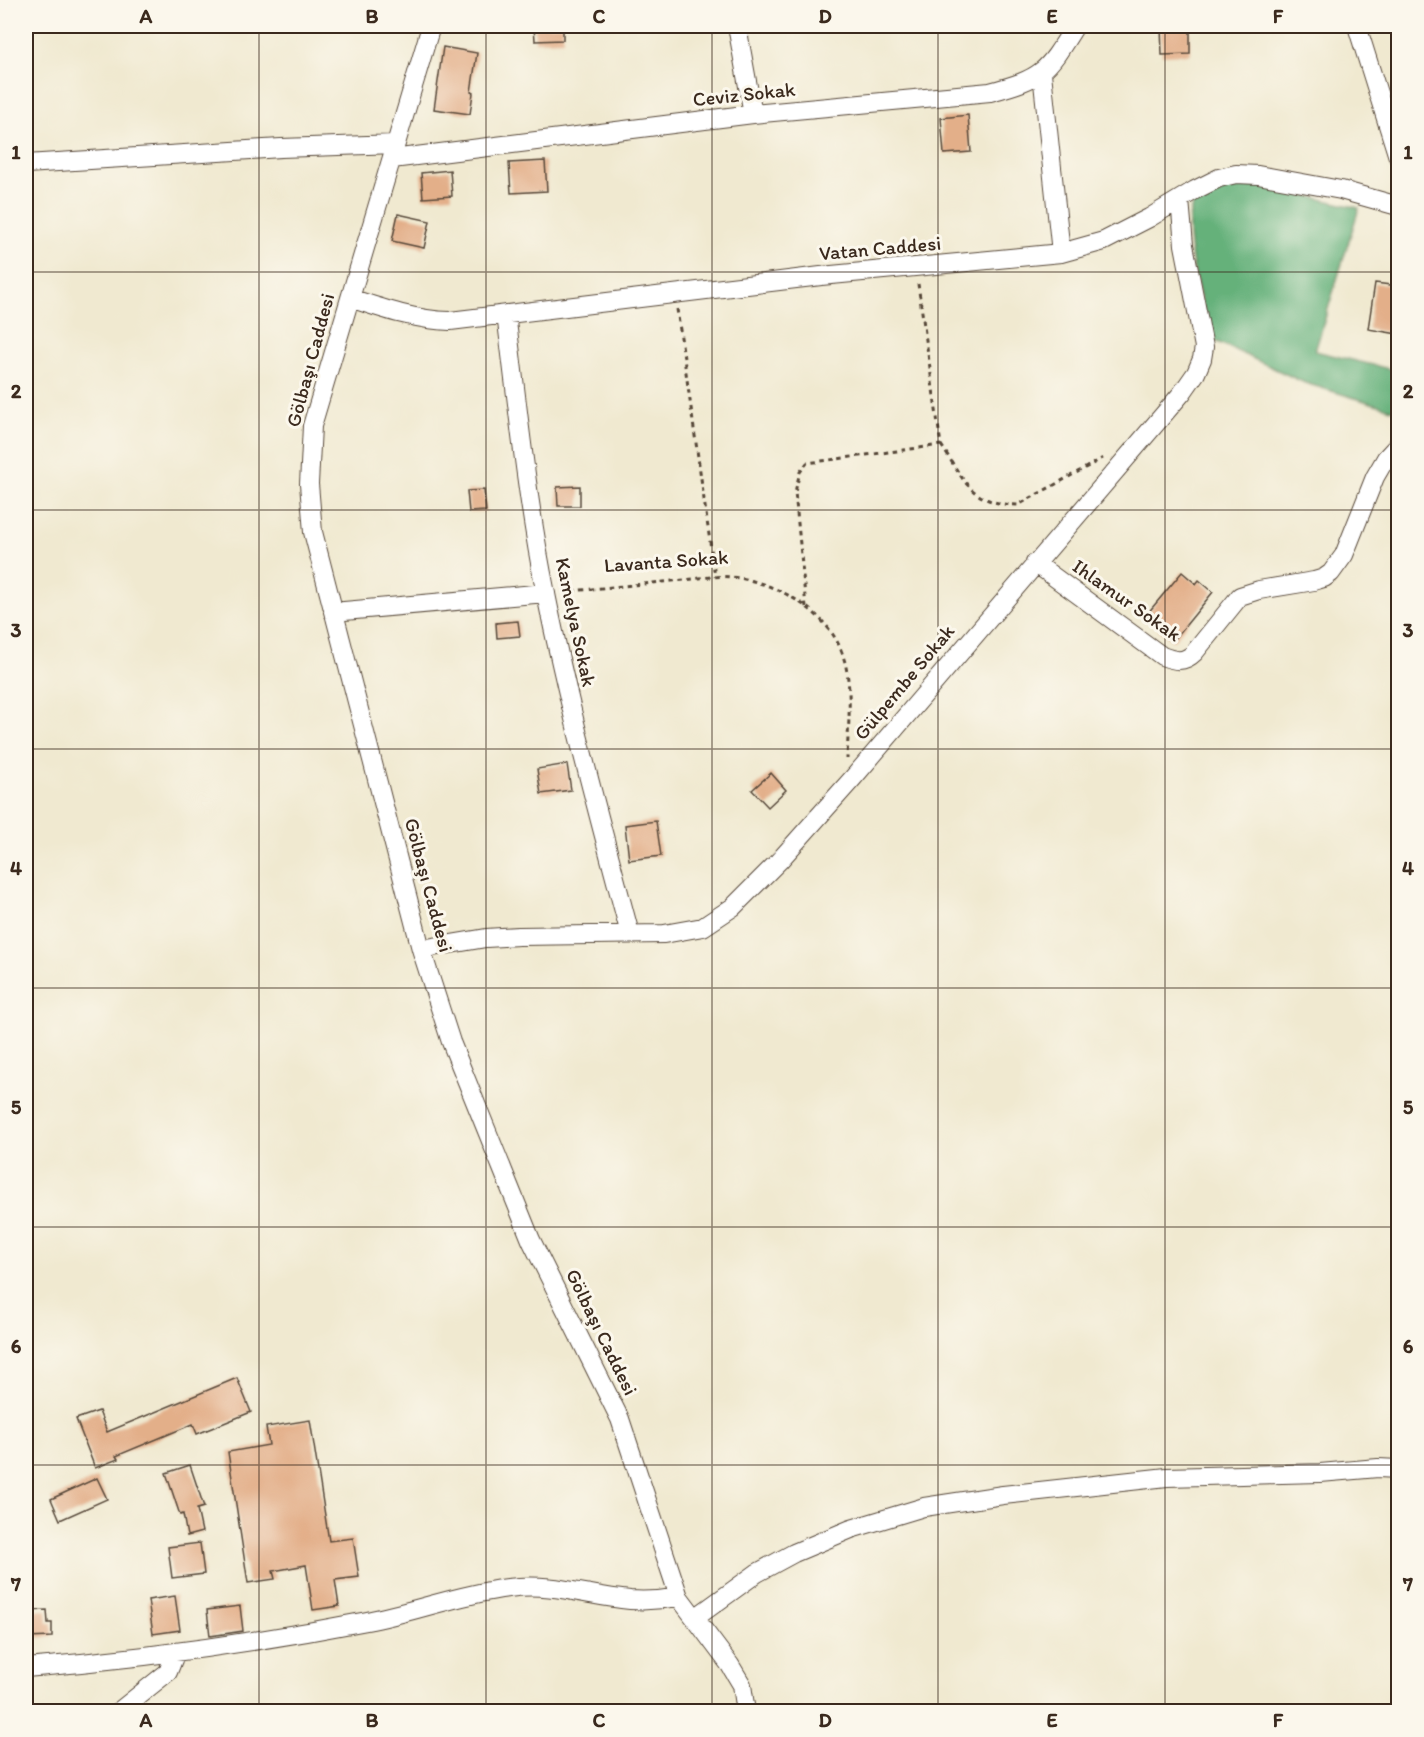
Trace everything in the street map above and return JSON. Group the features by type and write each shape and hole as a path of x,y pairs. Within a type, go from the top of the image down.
{"street":[{"name":"Gölbaşı Caddesi","path":"431,26 312,426 310,515 421,949 451,1042 526,1229 620,1419 679,1597 730,1665 742,1685 746,1712"},
{"path":"737,26 753,114"},
{"name":"Ceviz Sokak","path":"26,165 281,148 394,152 753,114 990,92 1015,86 1042,72 1053,62 1075,26"},
{"path":"1357,26 1395,134 1398,157"},
{"path":"1042,72 1061,253"},
{"name":"Vatan Caddesi","path":"350,298 402,315 450,321 821,276 1061,253 1104,241 1219,178 1236,174 1258,175 1331,188 1398,206"},
{"name":"Gülpembe Sokak","path":"421,949 486,938 664,934 687,931 703,927 733,907 771,869 847,784 1182,393 1196,373 1202,359 1203,337 1184,245 1180,200"},
{"name":"Kamelya Sokak","path":"506,314 530,503 546,593 580,746 630,934"},
{"name":"Ihlamur Sokak","path":"1035,563 1154,651 1173,660 1182,661 1188,658 1240,596 1270,588 1314,581 1331,573 1344,555 1376,477 1386,458 1398,445"},
{"path":"333,612 546,593"},
{"path":"694,1618 757,1573 794,1553 850,1529 924,1507 1156,1478 1398,1469"},
{"path":"26,1668 249,1642 370,1621 471,1594 513,1587 559,1587 631,1600 679,1597"},
{"path":"118,1712 168,1672 176,1652"}],"path":[{"path":"916,267 941,445 972,491 986,501 1002,505 1018,505 1106,456"},
{"path":"675,294 715,577"},
{"path":"806,607 795,492 800,472 807,463 941,445"},
{"name":"Lavanta Sokak","path":"546,593 732,577 760,583 785,594 806,607 833,634 841,651 848,678 847,784"}],"green space":[{"path":"1245,181 1359,208 1315,351 1398,371 1398,411 1305,383 1211,339 1193,266 1189,225 1191,209 1197,198 1207,192"}],"building":[{"path":"534,26 563,26 563,40 535,41"},
{"path":"1161,26 1190,26 1190,54 1162,55"},
{"path":"443,47 477,53 470,114 434,109"},
{"path":"968,115 971,152 944,154 941,118"},
{"path":"545,161 547,191 511,193 509,163"},
{"path":"450,170 452,196 423,198 421,173"},
{"path":"398,214 430,221 424,248 392,241"},
{"path":"1375,283 1398,286 1398,334 1368,329"},
{"path":"580,486 580,506 558,506 557,487"},
{"path":"484,490 486,511 469,512 467,491"},
{"path":"1182,572 1196,584 1199,580 1213,592 1173,641 1158,629 1161,626 1147,614"},
{"path":"518,621 520,636 497,638 496,623"},
{"path":"567,764 571,790 541,794 537,769"},
{"path":"771,773 786,790 768,807 752,790"},
{"path":"656,821 661,856 629,860 625,825"},
{"path":"237,1378 251,1412 197,1434 193,1424 116,1456 118,1459 95,1468 76,1419 99,1411 107,1432"},
{"path":"310,1420 329,1541 353,1538 359,1577 335,1580 339,1606 313,1610 306,1565 273,1571 275,1579 248,1583 228,1452 269,1445 266,1427"},
{"path":"190,1465 204,1507 197,1509 202,1532 187,1536 183,1514 180,1515 166,1473"},
{"path":"97,1478 107,1499 60,1520 51,1499"},
{"path":"200,1543 204,1574 172,1578 168,1547"},
{"path":"175,1596 180,1630 153,1634 148,1600"},
{"path":"240,1606 243,1631 210,1636 207,1610"},
{"path":"47,1610 48,1623 52,1623 52,1637 26,1638 26,1611"}]}
